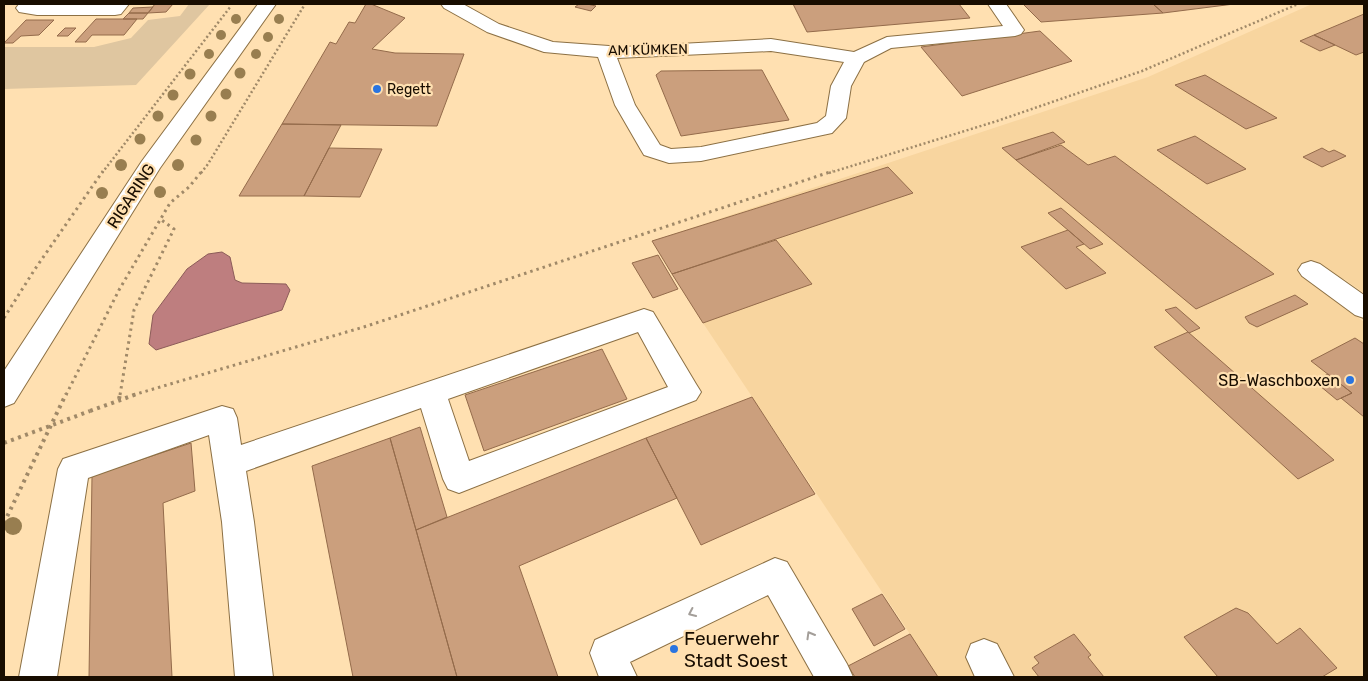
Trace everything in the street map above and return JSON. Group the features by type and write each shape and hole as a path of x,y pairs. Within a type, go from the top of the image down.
{"street":[{"path":"24,7 38,10 114,10 120,4"},
{"name":"RIGARING","path":"4,395 150,166 267,4"},
{"name":"AM KÜMKEN","path":"450,4 493,28 552,48 623,53 771,45 856,58"},
{"path":"606,52 625,105 652,150 669,156 701,154 824,128 836,118 841,86 856,58 887,43 1015,30 998,4"},
{"path":"1311,270 1364,308"},
{"path":"229,462 644,319 686,392 459,479 432,393"},
{"path":"38,677 74,469 222,418 238,522 254,677"},
{"path":"618,677 608,653 775,574 834,677"}],"path":[{"path":"4,318 35,269 104,169 233,4"},
{"path":"4,523 60,406 119,290 160,219 170,203 189,187 208,164 306,4"},
{"path":"4,444 90,412 119,399 367,326 834,171 997,121 1142,71 1298,4"},
{"path":"119,399 134,310 174,229 160,219"}],"shaded area":[{"path":"189,4 210,4 136,85 4,89 4,47 94,47 131,38 148,20 180,16"},
{"path":"1312,4 1364,4 1364,293 1344,279 1321,290 1364,322 1364,677 855,677 848,666 910,634 703,323 652,241 1148,77"},
{"path":"222,252 230,257 235,280 242,283 286,284 290,290 282,310 156,350 149,344 153,315 187,269 208,254"}],"building":[{"path":"155,4 173,4 166,12 148,13"},
{"name":"Regett","path":"366,4 371,4 405,18 372,49 395,53 464,54 437,126 282,124 330,42 336,44 349,22 355,23"},
{"path":"579,4 596,6 591,11 575,7"},
{"path":"793,4 959,4 970,18 807,32"},
{"path":"1023,4 1153,4 1163,13 1041,22"},
{"path":"1153,4 1234,4 1163,13"},
{"path":"153,7 148,13 129,13 133,8"},
{"path":"129,13 148,13 143,19 123,19"},
{"path":"1364,14 1364,52 1356,55 1314,35"},
{"path":"96,19 137,19 124,35 92,35 86,42 75,42"},
{"path":"26,20 54,20 39,35 21,36 13,43 4,43"},
{"path":"65,28 76,28 68,36 57,36"},
{"path":"1040,31 1072,61 962,96 921,47"},
{"path":"1314,35 1335,45 1320,51 1300,41"},
{"path":"762,70 789,120 681,136 656,75 661,71"},
{"path":"1205,75 1277,118 1246,129 1175,85"},
{"path":"282,124 341,125 304,196 239,196"},
{"path":"1053,132 1065,142 1016,160 1002,148"},
{"path":"1195,136 1246,169 1207,184 1157,150"},
{"path":"1061,145 1088,165 1115,156 1274,274 1196,309 1016,160"},
{"path":"329,148 382,149 360,197 304,196"},
{"path":"1322,148 1329,152 1334,150 1346,156 1322,167 1303,157"},
{"path":"888,167 913,193 672,274 652,241"},
{"path":"1061,208 1103,244 1090,249 1048,213"},
{"path":"1068,230 1084,244 1076,247 1106,273 1066,289 1021,247"},
{"path":"776,240 812,284 703,323 672,274"},
{"path":"658,255 678,289 653,298 632,263"},
{"path":"1295,295 1308,304 1257,327 1249,323 1245,317"},
{"path":"1176,307 1200,328 1189,333 1165,310"},
{"path":"1188,332 1334,460 1298,479 1154,347"},
{"name":"SB-Waschboxen","path":"1355,338 1364,344 1364,417 1341,398 1352,393 1311,361"},
{"path":"602,349 627,399 484,451 465,395"},
{"path":"1328,374 1352,393 1337,400 1314,381"},
{"path":"752,397 815,494 701,545 646,438"},
{"path":"420,427 447,517 416,530 390,438"},
{"path":"390,438 457,677 353,677 312,466"},
{"path":"646,438 677,498 519,566 558,677 457,677 416,530"},
{"path":"191,443 195,491 163,503 172,677 89,677 92,476"},
{"path":"882,594 905,629 874,646 852,609"},
{"path":"1236,608 1248,613 1277,644 1300,628 1337,668 1322,677 1218,677 1184,637"},
{"path":"910,634 938,677 855,677 848,666"},
{"path":"1074,634 1091,655 1088,657 1104,677 1039,677 1032,668 1039,663 1034,657"}],"place":[{"name":"Regett","path":"377,89"},
{"name":"SB-Waschboxen","path":"1350,380"},
{"name":"Feuerwehr Stadt Soest","path":"674,649"}]}
